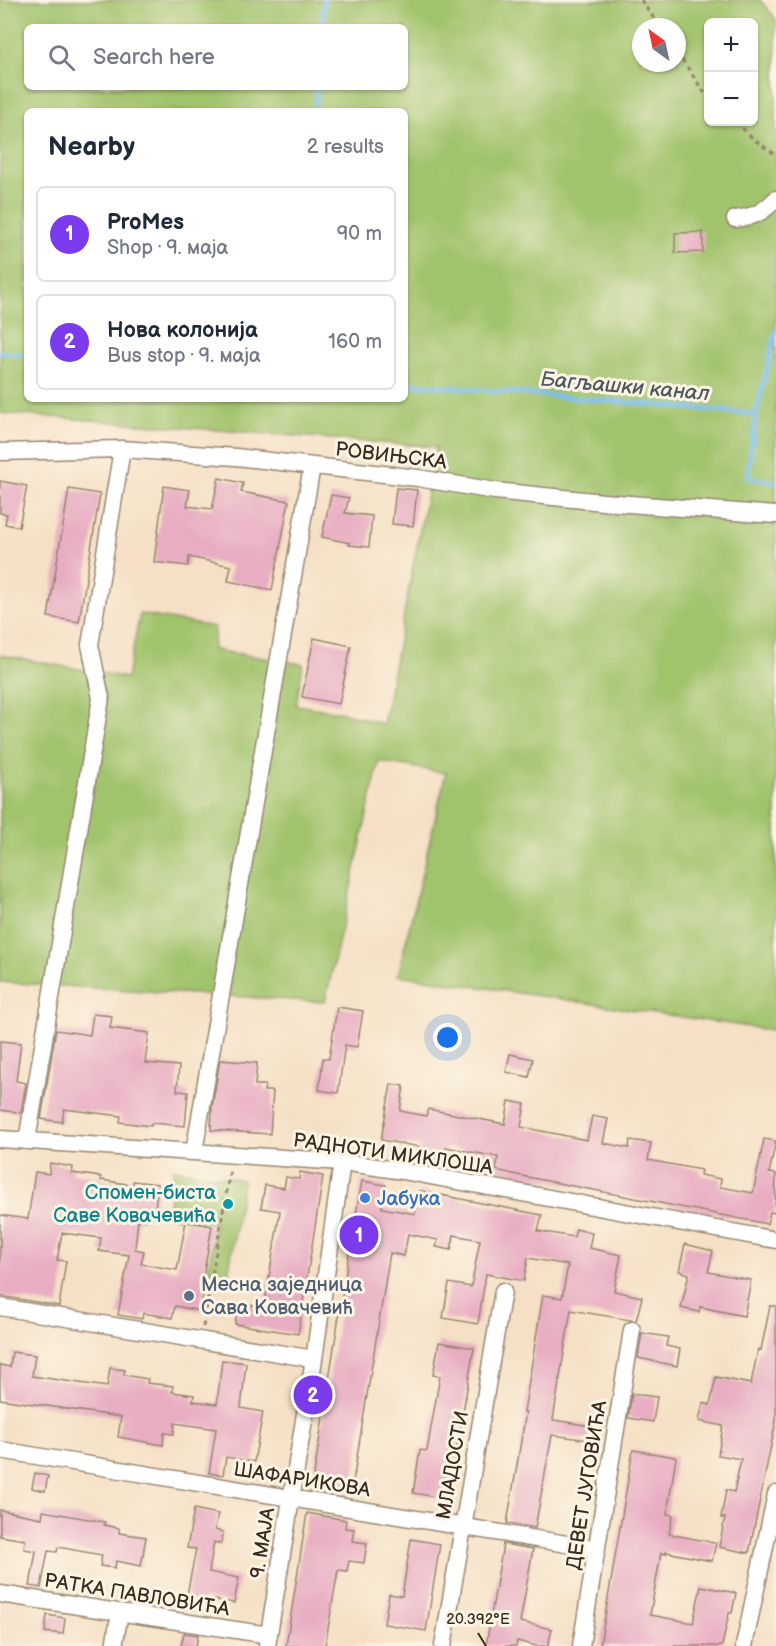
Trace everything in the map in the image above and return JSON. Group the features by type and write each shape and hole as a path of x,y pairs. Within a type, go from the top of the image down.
{"street":[{"path":"735,219 751,217 764,210 776,199"},
{"path":"27,1141 100,698 90,645 122,449"},
{"name":"РОВИЊСКА","path":"0,452 122,449 236,457 418,478 495,491 776,515"},
{"path":"194,1152 312,466"},
{"name":"РАДНОТИ МИКЛОША","path":"0,1139 342,1162 776,1240"},
{"name":"9. МАЈА","path":"268,1641 314,1359 342,1162"},
{"name":"МЛАДОСТИ","path":"443,1646 503,1291"},
{"path":"0,1307 314,1359"},
{"name":"ДЕВЕТ ЈУГОВИЋА","path":"581,1646 632,1330"},
{"name":"ШАФАРИКОВА","path":"0,1450 597,1550"},
{"path":"744,1646 776,1494"},
{"name":"РАТКА ПАВЛОВИЋА","path":"0,1594 120,1612 268,1641"},
{"path":"114,1646 120,1612"}],"path":[{"path":"641,0 654,18"},
{"path":"686,65 704,92"},
{"path":"740,126 753,139 776,155"},
{"path":"201,1340 233,1155"}],"green space":[{"path":"0,0 760,0 776,19 776,1031 398,975 446,773 379,761 325,1002 0,982 0,655 127,678 140,614 215,627 213,650 303,664 296,705 344,713 383,724 436,447 0,413"},
{"path":"174,1169 243,1180 228,1276 208,1273 215,1223 167,1216"}],"building":[{"path":"703,232 703,252 675,253 675,233"},
{"path":"219,478 243,483 241,492 289,501 272,590 228,581 231,566 189,557 188,566 154,562 164,486 190,490 187,506 212,509"},
{"path":"0,481 27,486 19,527 5,524 7,514 0,513"},
{"path":"396,488 417,490 413,526 392,524"},
{"path":"69,489 100,494 79,622 48,617"},
{"path":"331,495 349,498 345,513 372,516 369,547 349,545 350,543 322,537"},
{"path":"314,638 351,646 339,704 302,697"},
{"path":"337,1007 363,1011 357,1047 345,1045 338,1093 319,1090 323,1058 329,1059"},
{"path":"93,1014 112,1016 110,1028 149,1033 145,1063 179,1066 177,1091 188,1092 185,1126 152,1123 151,1126 120,1122 121,1116 64,1109 62,1122 41,1119 56,1030 90,1035"},
{"path":"0,1041 21,1043 16,1081 26,1083 21,1113 0,1110"},
{"path":"510,1054 533,1059 529,1077 506,1072"},
{"path":"220,1060 257,1063 255,1085 265,1085 264,1091 273,1091 270,1134 211,1130 212,1107"},
{"path":"391,1084 404,1086 400,1111 426,1116 428,1109 505,1124 509,1101 525,1104 521,1127 587,1140 592,1116 608,1119 603,1143 629,1148 630,1140 651,1143 648,1160 701,1170 700,1175 721,1179 720,1187 753,1193 764,1139 776,1141 769,1173 776,1174 775,1213 770,1212 767,1224 522,1176 496,1170 498,1157 446,1147 443,1160 418,1155 420,1147 381,1140"},
{"path":"50,1163 73,1167 72,1173 101,1177 101,1180 133,1185 133,1181 158,1184 154,1216 146,1215 145,1220 138,1220 135,1249 144,1251 141,1264 177,1270 186,1221 212,1226 202,1283 205,1284 200,1311 175,1306 172,1318 143,1313 142,1319 118,1315 129,1255 99,1251 101,1238 62,1233 57,1260 66,1261 59,1306 0,1296 0,1215 28,1219 35,1172 49,1174"},
{"path":"300,1172 323,1176 298,1334 235,1324 238,1303 264,1308 280,1211 261,1208 265,1185 284,1188 286,1177 299,1179"},
{"path":"362,1181 386,1185 382,1208 415,1214 420,1191 542,1215 538,1231 574,1237 576,1229 592,1233 589,1248 621,1255 614,1291 642,1297 636,1321 571,1310 553,1420 591,1426 589,1440 552,1435 535,1528 507,1523 543,1295 562,1298 568,1265 528,1258 524,1281 486,1274 478,1324 443,1318 449,1283 471,1287 480,1240 454,1235 451,1250 436,1247 438,1240 408,1234 404,1256 390,1253 351,1494 312,1487"},
{"path":"685,1244 713,1251 708,1272 751,1280 744,1316 700,1307 699,1312 681,1308 689,1274 679,1271"},
{"path":"770,1306 776,1306 776,1421 749,1553 719,1547 725,1518 721,1518 726,1490 734,1492 741,1459 718,1455 723,1426 699,1421 703,1403 710,1405 716,1377 751,1384"},
{"path":"642,1333 668,1337 666,1346 680,1349 677,1366 638,1358"},
{"path":"439,1342 474,1348 448,1499 413,1493 420,1450 427,1451 440,1376 433,1375"},
{"path":"12,1352 35,1355 32,1376 107,1387 110,1368 125,1370 124,1375 148,1379 147,1383 173,1386 172,1392 194,1395 193,1401 217,1404 222,1360 246,1363 241,1408 263,1412 254,1462 226,1457 223,1475 209,1473 216,1429 175,1423 174,1434 164,1433 163,1445 118,1437 121,1417 0,1399 0,1365 10,1367"},
{"path":"632,1394 657,1397 653,1422 628,1418"},
{"path":"633,1450 676,1457 667,1514 673,1515 669,1534 716,1543 712,1561 661,1553 650,1615 693,1623 701,1586 736,1593 722,1646 600,1646"},
{"path":"35,1473 48,1476 45,1491 32,1488"},
{"path":"194,1509 218,1514 215,1530 223,1532 221,1544 214,1542 209,1572 239,1578 234,1603 204,1598 203,1603 186,1600 196,1549 187,1548"},
{"path":"0,1510 42,1518 43,1511 105,1522 104,1525 119,1528 119,1533 146,1537 141,1566 116,1561 115,1568 100,1566 102,1555 58,1547 57,1552 48,1551 41,1588 30,1586 36,1551 24,1549 25,1540 0,1536"},
{"path":"307,1513 346,1520 345,1528 354,1529 352,1541 367,1543 364,1563 349,1561 347,1571 338,1570 325,1646 286,1646"},
{"path":"411,1539 440,1544 426,1631 384,1624 389,1594 402,1596"},
{"path":"503,1544 533,1549 520,1622 552,1629 548,1646 517,1641 516,1646 486,1646"},
{"path":"47,1615 65,1618 63,1634 45,1632"},
{"path":"184,1633 198,1635 196,1646 181,1646"}],"waterway":[{"name":"Багљашки канал","path":"322,24 324,0"},
{"name":"Багљашки канал","path":"315,108 317,90"},
{"name":"Багљашки канал","path":"408,383 756,414 776,330"},
{"name":"Багљашки канал","path":"0,352 24,355"},
{"path":"756,414 747,477 776,483"}],"place":[{"name":"Јабука","path":"365,1198"},
{"name":"Спомен-биста Саве Ковачевића","path":"228,1204"},
{"name":"ProMes","path":"359,1235"},
{"name":"Месна заједница Сава Ковачевић","path":"189,1296"},
{"name":"Нова колонија","path":"313,1395"}]}
